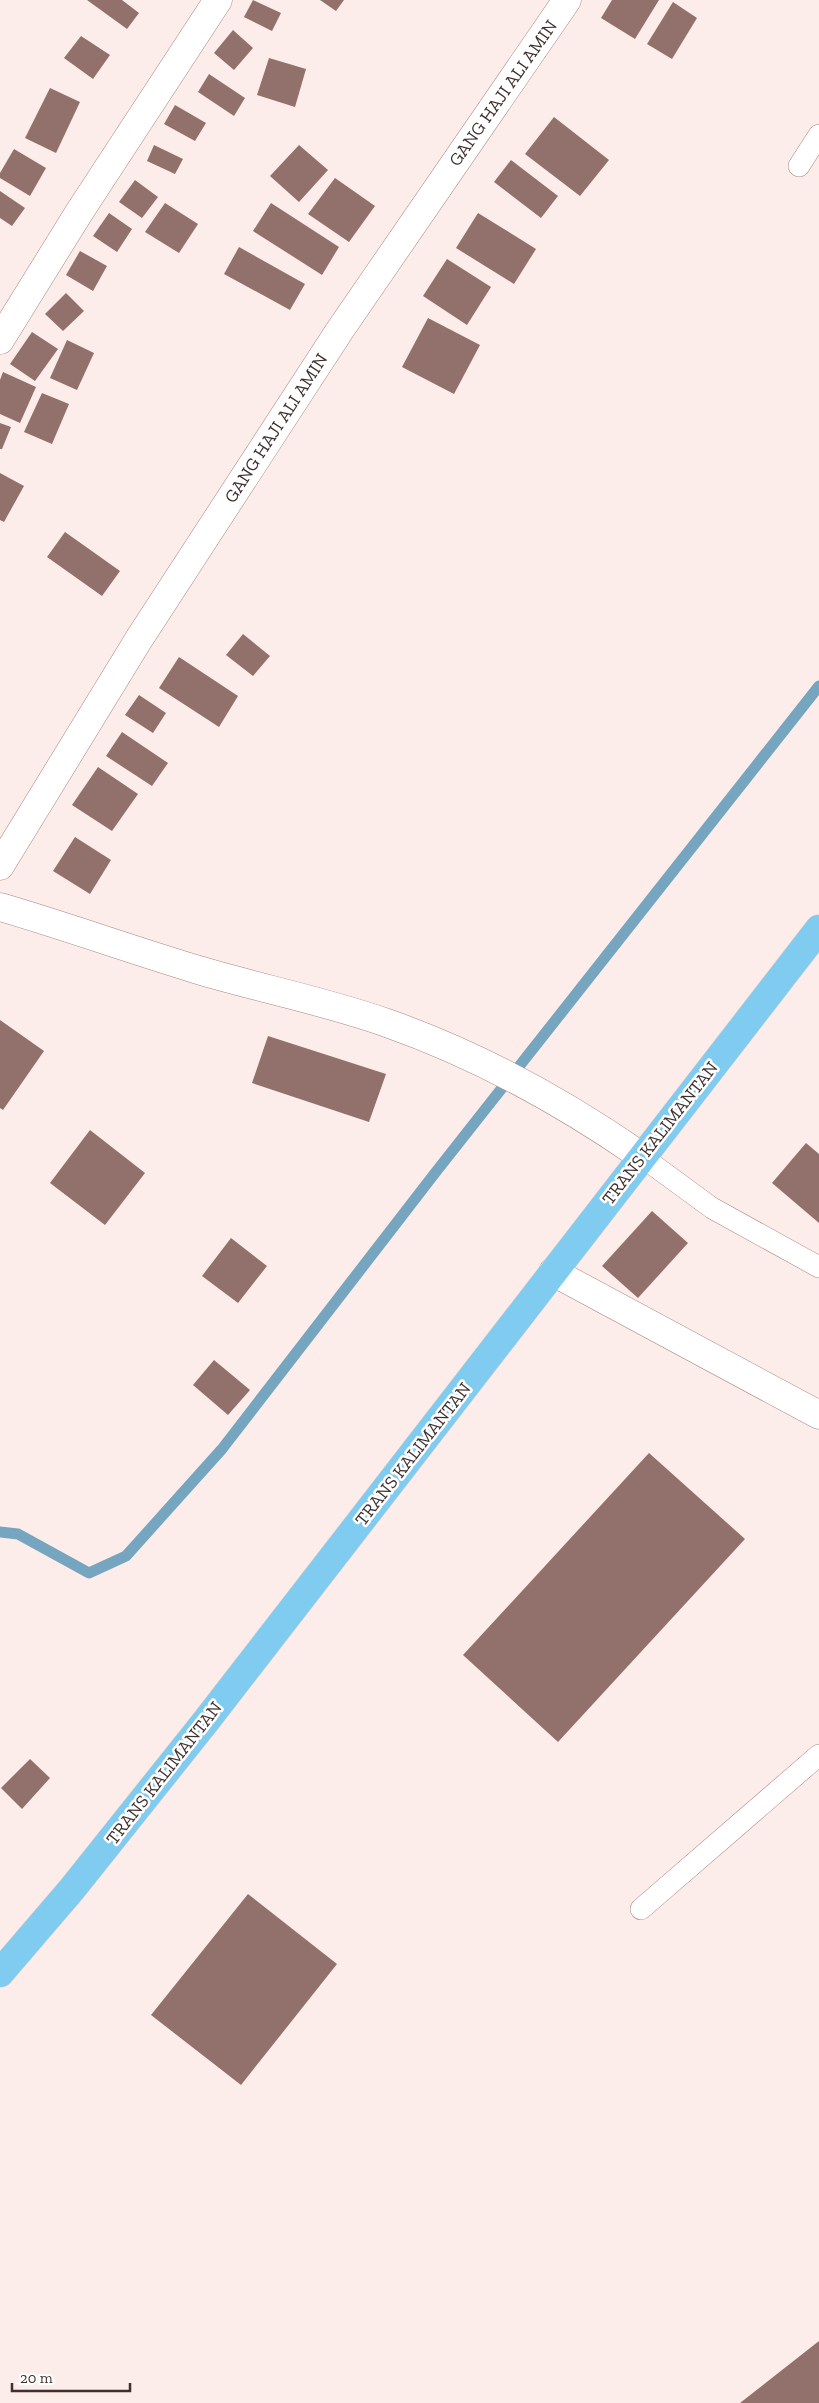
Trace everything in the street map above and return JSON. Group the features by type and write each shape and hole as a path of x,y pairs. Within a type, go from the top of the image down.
{"highway":[{"name":"TRANS KALIMANTAN","path":"0,1974 72,1890 206,1721 641,1156 819,929"}],"street":[{"path":"0,340 80,211 218,0"},
{"name":"GANG HAJI ALI AMIN","path":"0,866 139,638 340,330 567,0"},
{"path":"0,908 80,931 193,968 387,1023 502,1073 570,1109 641,1156"},
{"path":"553,1272 819,1415"}],"lane":[{"path":"799,166 819,135"},
{"path":"641,1156 712,1208 819,1267"},
{"path":"641,1909 819,1755"}],"building":[{"path":"87,0 122,0 139,13 127,29"},
{"path":"253,0 281,13 272,31 244,17"},
{"path":"320,0 344,0 336,11"},
{"path":"612,0 659,0 635,39 601,18"},
{"path":"673,2 697,18 672,59 647,44"},
{"path":"233,30 253,48 234,70 214,53"},
{"path":"81,36 110,55 93,79 64,58"},
{"path":"269,58 306,69 295,107 257,95"},
{"path":"209,74 245,98 234,116 198,92"},
{"path":"50,88 80,102 56,153 25,138"},
{"path":"175,105 206,123 195,141 164,124"},
{"path":"554,117 609,160 580,196 525,154"},
{"path":"154,145 183,159 175,174 147,161"},
{"path":"299,145 328,170 299,202 270,176"},
{"path":"14,149 46,168 30,196 0,178 0,173"},
{"path":"511,160 558,196 541,218 494,182"},
{"path":"335,178 375,206 349,242 308,214"},
{"path":"135,180 158,197 142,218 119,202"},
{"path":"0,191 25,208 12,226 0,218"},
{"path":"165,203 198,224 179,253 145,232"},
{"path":"271,203 339,247 322,275 253,231"},
{"path":"109,213 132,229 117,252 93,236"},
{"path":"478,213 536,249 514,284 456,248"},
{"path":"239,247 305,284 290,310 224,274"},
{"path":"80,251 107,266 93,291 66,275"},
{"path":"447,259 491,287 467,325 423,296"},
{"path":"66,293 84,311 63,331 45,314"},
{"path":"428,318 480,345 454,394 402,367"},
{"path":"32,332 58,349 35,381 10,364"},
{"path":"67,340 94,353 77,390 50,378"},
{"path":"3,372 36,387 20,423 0,414 0,380"},
{"path":"42,393 69,404 52,444 24,432"},
{"path":"0,423 11,427 2,449 0,449"},
{"path":"0,473 24,486 4,522 0,520"},
{"path":"65,532 120,571 102,596 47,557"},
{"path":"243,634 270,656 253,676 226,655"},
{"path":"179,657 238,696 219,727 159,688"},
{"path":"139,695 166,713 153,733 125,715"},
{"path":"122,732 168,763 152,786 106,756"},
{"path":"98,767 138,794 112,831 72,805"},
{"path":"75,837 111,860 90,894 53,871"},
{"path":"0,1020 44,1051 3,1110 0,1108"},
{"path":"268,1036 386,1074 369,1122 252,1083"},
{"path":"90,1130 145,1173 105,1225 50,1183"},
{"path":"806,1143 819,1154 819,1223 772,1183"},
{"path":"652,1211 688,1243 638,1298 602,1266"},
{"path":"231,1238 267,1266 238,1303 202,1276"},
{"path":"214,1360 250,1390 228,1415 193,1385"},
{"path":"649,1453 745,1539 558,1742 463,1655"},
{"path":"30,1759 50,1778 22,1809 1,1788"},
{"path":"248,1894 337,1964 241,2085 151,2015"},
{"path":"819,2341 819,2403 740,2403"}],"waterway":[{"path":"0,1532 18,1534 89,1573 126,1556 222,1449 435,1173 819,686"}]}
